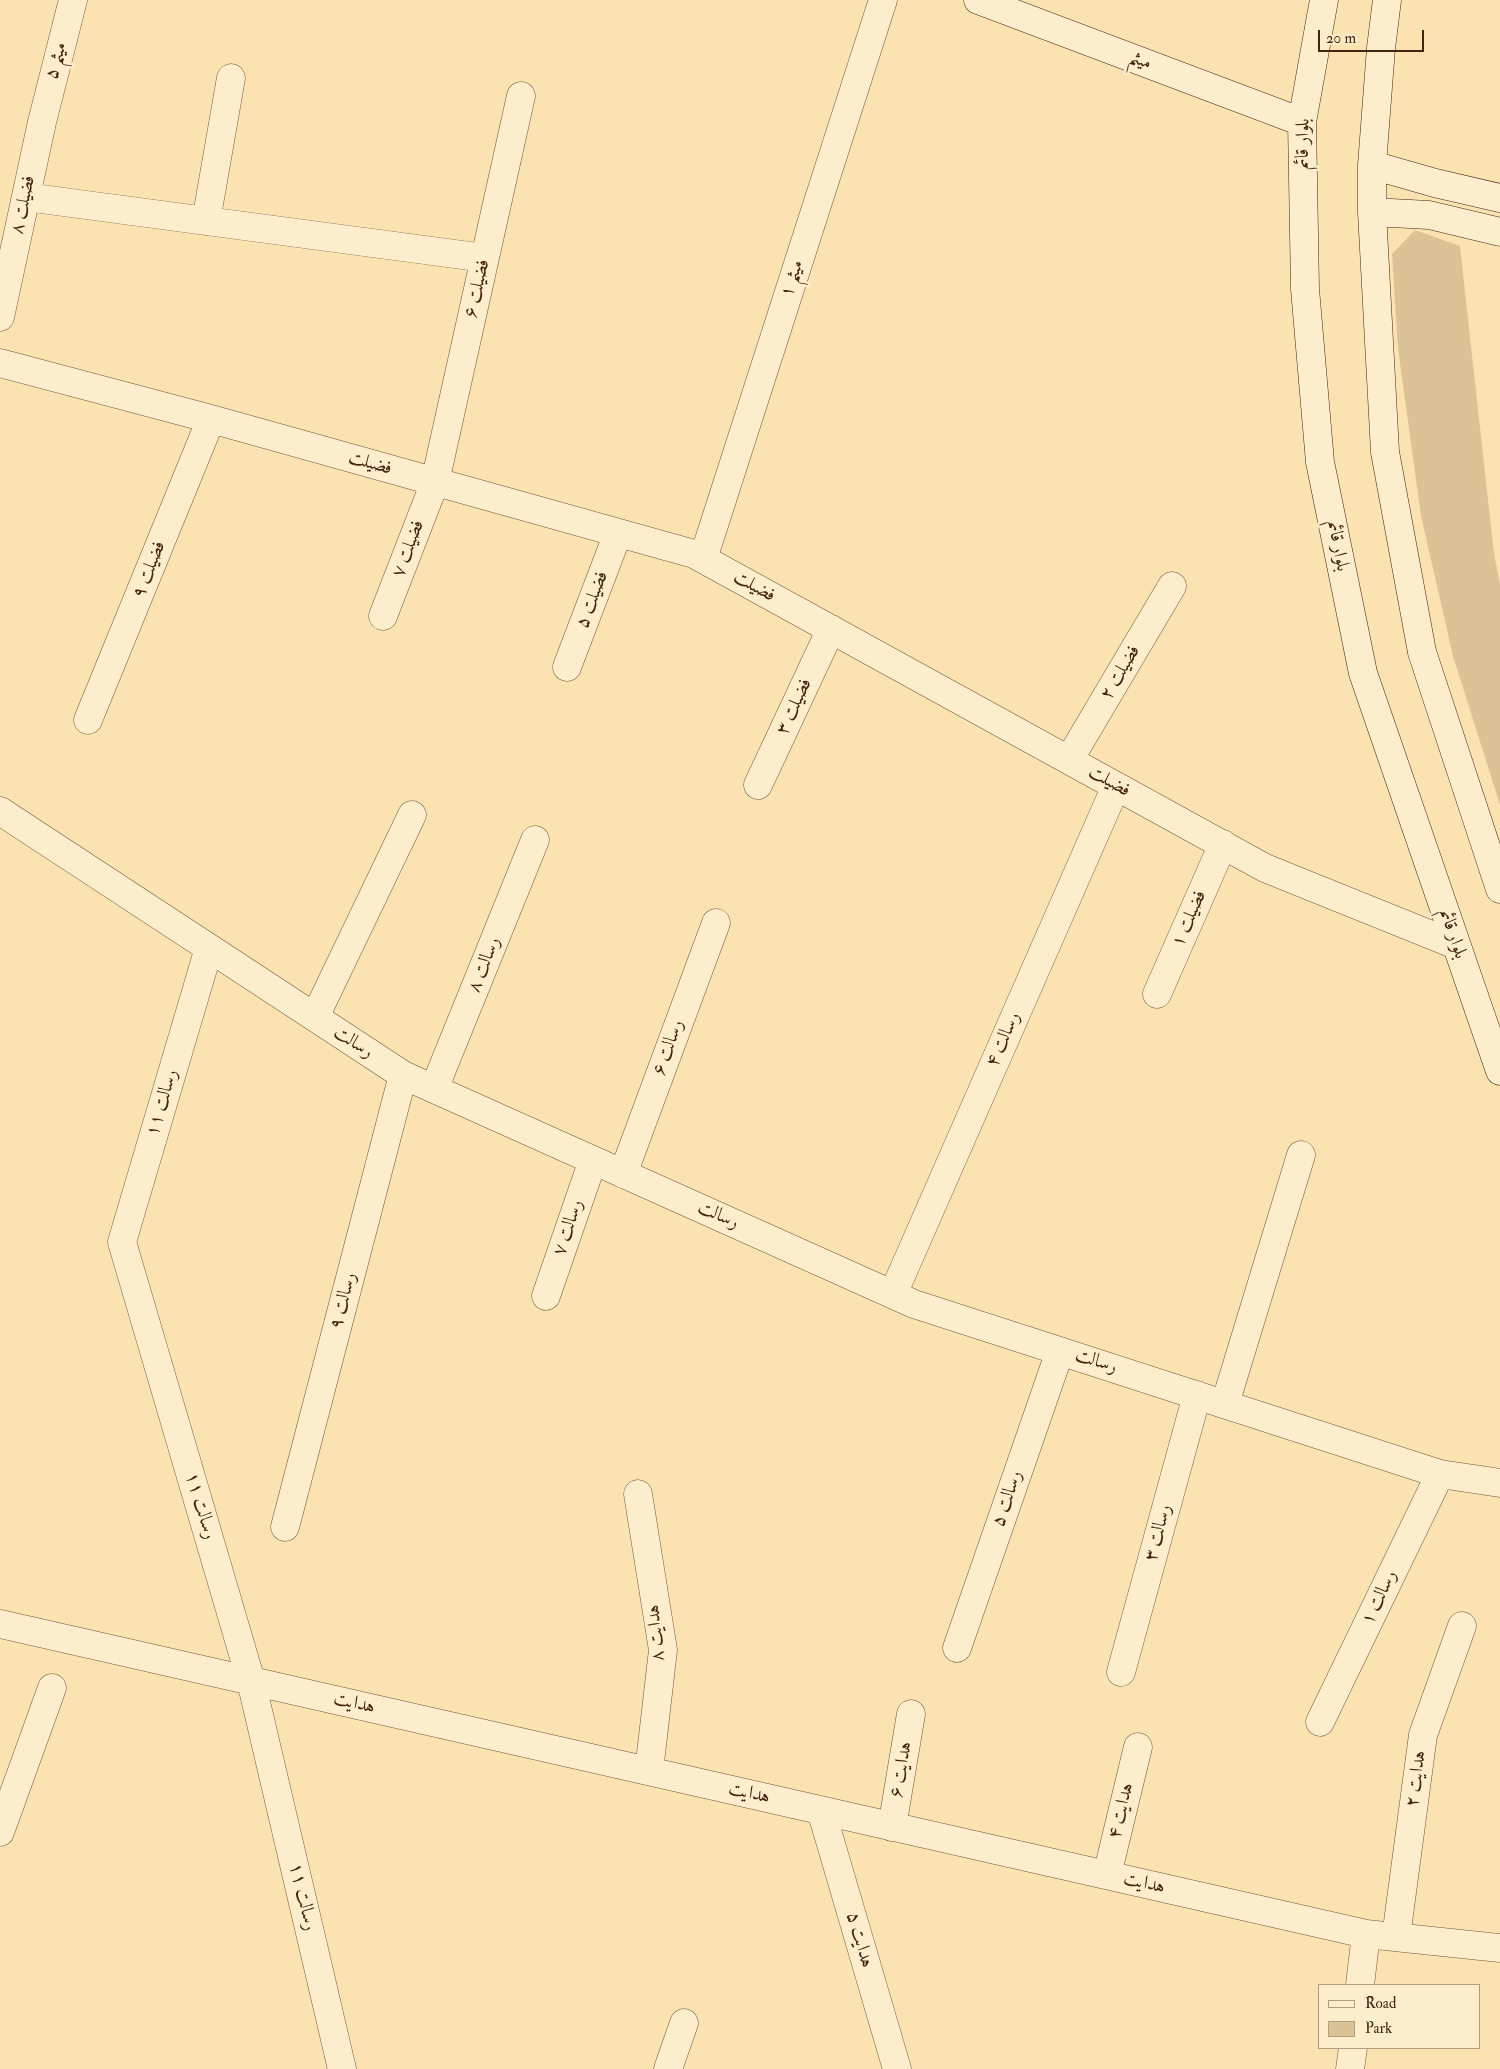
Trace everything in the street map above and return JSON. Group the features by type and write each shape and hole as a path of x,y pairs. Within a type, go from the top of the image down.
{"street":[{"name":"میثم ۵","path":"42,122 73,0"},
{"name":"میثم ۱","path":"703,559 883,0"},
{"name":"میثم","path":"978,0 1302,122"},
{"name":"بلوار قائم","path":"1324,0 1302,122 1304,288 1320,462 1363,673 1500,1071"},
{"path":"1387,0 1381,48 1372,165 1372,212 1386,452 1422,652 1500,889"},
{"path":"206,221 231,78"},
{"name":"فضیلت ۶","path":"435,482 521,96"},
{"name":"فضیلت ۸","path":"0,317 42,122"},
{"path":"1372,165 1435,183 1500,198"},
{"path":"26,197 485,258"},
{"path":"1372,212 1429,216 1500,232"},
{"name":"فضیلت","path":"0,364 211,419 694,554 1265,868 1456,945"},
{"name":"فضیلت ۹","path":"88,720 211,419"},
{"name":"فضیلت ۷","path":"383,616 435,482"},
{"name":"فضیلت ۵","path":"567,667 618,533"},
{"name":"فضیلت ۲","path":"1069,760 1172,586"},
{"name":"فضیلت ۳","path":"758,785 831,629"},
{"name":"رسالت ۴","path":"893,1294 1116,786"},
{"name":"رسالت","path":"0,811 403,1076 914,1304 1440,1474 1500,1483"},
{"path":"315,1017 412,815"},
{"name":"رسالت ۸","path":"434,1089 535,840"},
{"name":"فضیلت ۱","path":"1157,994 1223,844"},
{"name":"رسالت ۶","path":"622,1174 716,923"},
{"name":"رسالت ۱۱","path":"209,948 122,1242 251,1681 342,2069"},
{"name":"رسالت ۹","path":"285,1527 403,1076"},
{"path":"1225,1404 1301,1155"},
{"name":"رسالت ۷","path":"546,1296 593,1160"},
{"name":"رسالت ۵","path":"957,1648 1060,1350"},
{"name":"رسالت ۳","path":"1122,1672 1197,1395"},
{"name":"رسالت ۱","path":"1320,1722 1440,1474"},
{"name":"هدایت ۸","path":"638,1494 663,1650 649,1772"},
{"name":"هدایت","path":"0,1624 1366,1934 1500,1948"},
{"name":"هدایت ۲","path":"1396,1937 1423,1735 1462,1626"},
{"path":"0,1832 52,1688"},
{"name":"هدایت ۶","path":"892,1826 912,1714"},
{"name":"هدایت ۴","path":"1107,1875 1138,1747"},
{"name":"هدایت ۵","path":"821,1810 897,2069"},
{"path":"1360,1984 1366,1934"},
{"path":"668,2069 684,2023"},
{"path":"1350,2069 1353,2049"}],"green space":[{"path":"1415,230 1460,246 1494,554 1500,584 1500,805 1453,656 1421,516 1398,349 1392,254"}]}
